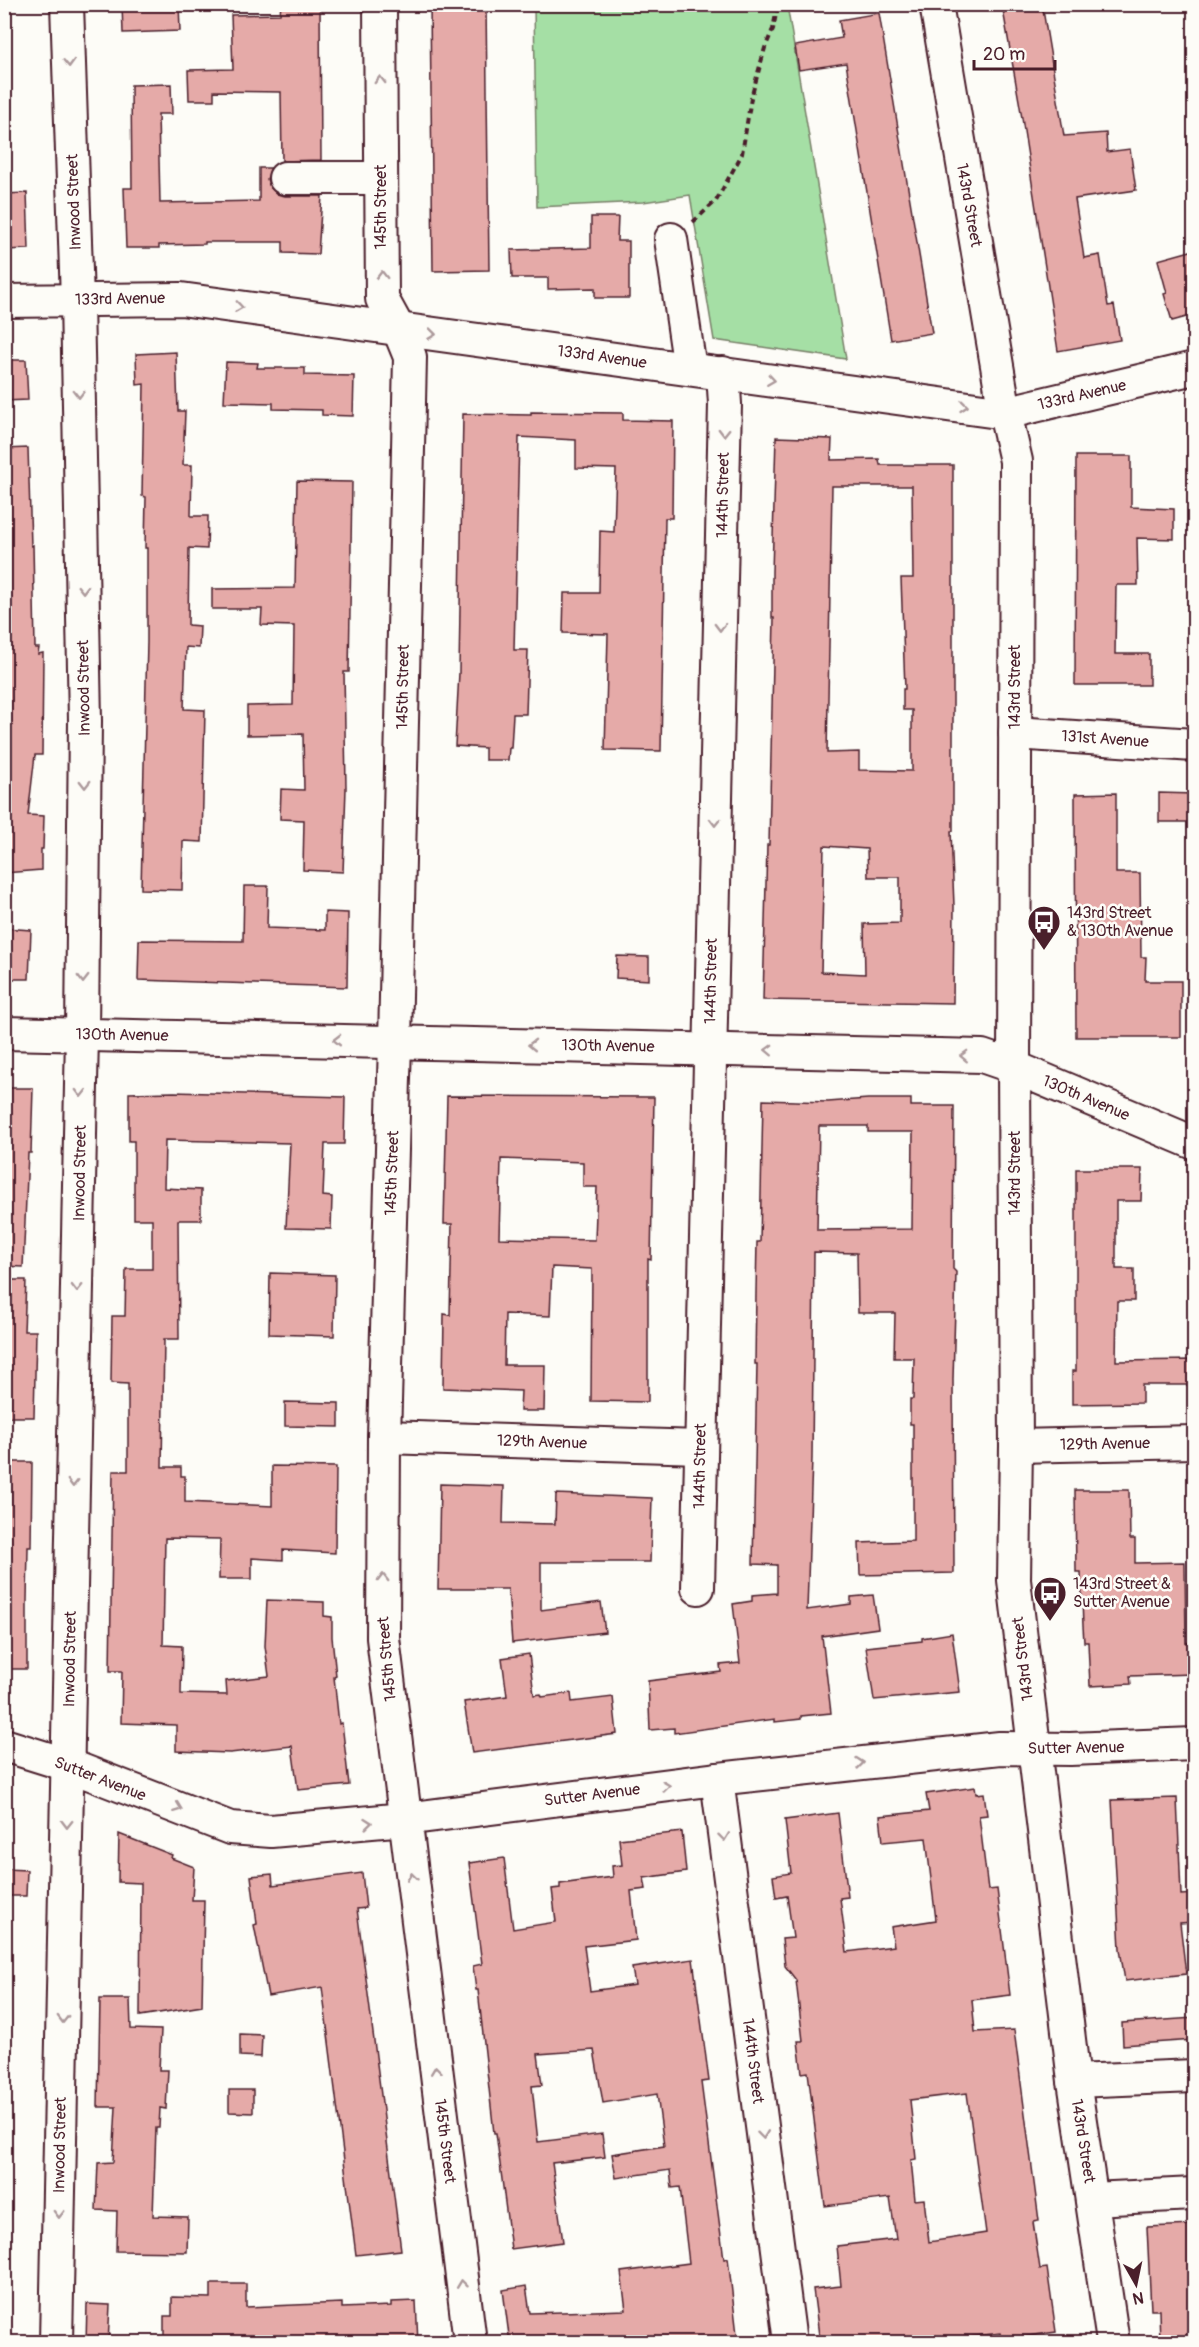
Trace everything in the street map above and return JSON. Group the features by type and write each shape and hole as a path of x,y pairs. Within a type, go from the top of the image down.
{"street":[{"name":"Inwood Street","path":"56,2343 82,1034 85,721 77,300 67,4"},
{"name":"145th Street","path":"380,4 382,299 399,330 410,357 384,1437 383,1638 470,2343"},
{"name":"143rd Street","path":"936,4 1005,412 1016,461 1014,1580 1074,2080 1113,2343"},
{"path":"285,178 381,178"},
{"path":"681,232 690,369"},
{"name":"133rd Avenue","path":"4,301 181,299 1005,412 1194,368"},
{"name":"144th Street","path":"698,1588 725,404 723,374"},
{"name":"131st Avenue","path":"1015,733 1194,745"},
{"name":"130th Avenue","path":"4,1033 982,1056 1014,1067 1194,1143"},
{"name":"129th Avenue","path":"384,1437 700,1447"},
{"name":"129th Avenue","path":"1016,1446 1194,1442"},
{"name":"Sutter Avenue","path":"4,1745 68,1766 230,1828 271,1831 405,1819 717,1779 1000,1748 1070,1749 1194,1744"},
{"name":"144th Street","path":"717,1779 790,2343"},
{"path":"1074,2080 1194,2076"},
{"path":"1092,2199 1194,2194"}],"path":[{"path":"681,232 716,201 742,154 752,98 765,48 773,29 778,4"}],"green space":[{"path":"534,5 787,5 846,359 714,340 690,195 643,202 537,207"}],"building":[{"path":"122,4 179,4 180,31 123,33"},
{"path":"281,4 320,4 321,160 282,161 281,92 214,91 214,100 189,100 188,70 233,69 231,15 280,14"},
{"path":"430,4 486,4 489,270 433,271"},
{"path":"1002,4 1042,4 1064,136 1106,133 1107,152 1130,149 1136,190 1075,199 1084,258 1100,255 1108,306 1114,305 1120,340 1058,351"},
{"path":"879,13 932,333 891,340 846,63 799,70 795,46 842,38 839,20"},
{"path":"171,84 172,114 158,114 160,203 259,201 259,168 271,168 267,179 270,187 277,194 322,196 318,254 283,253 283,242 205,242 205,244 159,245 159,248 126,248 124,188 132,188 131,85"},
{"path":"27,193 29,249 4,250 4,194"},
{"path":"591,217 618,217 617,241 629,241 629,298 595,298 595,288 548,289 548,278 512,278 511,250 591,248"},
{"path":"1194,250 1194,315 1172,321 1158,260"},
{"path":"176,352 178,411 185,411 183,465 192,465 191,516 208,516 207,549 189,548 188,625 200,626 199,648 186,647 184,709 205,710 202,842 183,841 182,890 141,889 147,548 145,548 146,497 142,496 144,384 137,385 136,354"},
{"path":"4,360 26,360 28,400 4,401"},
{"path":"226,362 258,363 257,368 305,368 305,375 354,376 353,416 322,415 322,410 273,409 273,403 224,402"},
{"path":"531,412 623,413 623,420 673,421 672,518 665,518 661,751 605,750 608,634 563,633 564,593 599,593 600,531 614,532 616,469 576,468 576,440 519,437 514,650 528,650 526,714 513,714 508,760 485,760 485,748 455,746 459,673 463,414 531,415"},
{"path":"776,437 832,439 831,460 879,459 880,465 953,465 953,831 951,831 954,906 953,1003 763,1000 774,618 772,618","holes":["832,486 912,486 913,578 901,578 905,689 903,689 903,710 912,710 912,771 859,770 859,752 827,753","824,846 867,849 868,877 900,877 900,923 864,924 865,974 821,972"]},
{"path":"28,448 35,648 39,648 38,654 43,653 42,755 35,755 28,815 44,816 43,849 41,849 41,870 4,873 4,449"},
{"path":"1076,456 1131,456 1131,507 1174,509 1174,539 1137,538 1138,585 1116,585 1115,654 1149,654 1149,685 1075,685"},
{"path":"297,481 352,482 349,672 344,672 346,788 343,872 303,870 304,820 280,819 281,789 304,790 303,734 247,735 247,706 293,705 294,626 261,625 262,609 212,609 212,589 295,588"},
{"path":"1116,793 1116,873 1140,873 1141,957 1146,957 1145,981 1181,981 1181,1037 1076,1037 1075,794"},
{"path":"1159,793 1194,794 1194,822 1159,822"},
{"path":"244,886 268,886 267,928 325,930 325,912 348,913 347,987 138,980 139,940 243,941"},
{"path":"4,928 31,930 29,979 4,979"},
{"path":"617,956 649,957 649,980 616,978"},
{"path":"4,1088 33,1088 23,1267 4,1266"},
{"path":"174,1092 345,1097 344,1144 325,1144 323,1196 332,1197 331,1229 286,1228 290,1143 165,1140 164,1188 201,1190 201,1220 178,1220 179,1339 164,1339 162,1467 181,1467 181,1476 185,1476 185,1502 272,1506 272,1466 336,1467 335,1553 283,1550 283,1560 252,1558 252,1579 219,1579 220,1539 165,1538 163,1645 182,1646 181,1694 227,1695 226,1681 269,1676 265,1646 267,1600 324,1602 324,1616 332,1617 336,1676 334,1677 349,1785 298,1790 292,1746 230,1753 176,1751 176,1725 121,1723 122,1671 110,1671 113,1471 128,1471 128,1384 111,1383 112,1316 125,1316 126,1269 152,1269 152,1219 134,1219 134,1141 129,1141 129,1093"},
{"path":"447,1096 654,1097 651,1260 648,1259 648,1402 591,1401 592,1269 552,1267 550,1316 505,1314 504,1365 545,1365 544,1411 520,1411 521,1391 443,1388 444,1314 450,1315 452,1224 444,1224","holes":["501,1159 583,1162 583,1187 597,1187 595,1240 499,1238"]},
{"path":"911,1099 911,1106 954,1106 953,1269 956,1272 953,1379 954,1573 860,1575 859,1543 913,1541 913,1424 910,1424 910,1399 913,1399 914,1358 894,1358 895,1313 858,1313 857,1253 814,1252 812,1458 807,1610 851,1604 851,1597 873,1595 878,1628 822,1636 831,1713 801,1716 801,1719 775,1722 775,1719 674,1733 674,1728 650,1730 648,1681 721,1672 720,1665 740,1663 733,1604 752,1601 752,1595 777,1593 777,1565 753,1564 757,1242 760,1242 763,1100 828,1102","holes":["819,1126 868,1126 868,1132 913,1132 912,1229 817,1230"]},
{"path":"1076,1169 1142,1169 1141,1201 1116,1201 1116,1269 1134,1269 1134,1301 1117,1301 1116,1361 1194,1360 1194,1385 1142,1385 1142,1403 1072,1404 1072,1371 1076,1371"},
{"path":"270,1273 335,1275 334,1336 269,1334"},
{"path":"4,1280 26,1280 24,1331 36,1331 34,1417 4,1417"},
{"path":"285,1402 339,1403 339,1427 285,1426"},
{"path":"4,1462 32,1462 31,1547 28,1547 27,1669 4,1669"},
{"path":"440,1484 504,1486 503,1523 555,1524 556,1494 652,1498 650,1562 541,1562 541,1610 601,1602 605,1632 512,1643 508,1589 438,1589"},
{"path":"1075,1490 1129,1490 1130,1539 1135,1539 1135,1563 1185,1562 1186,1643 1191,1642 1193,1674 1130,1676 1131,1684 1090,1686 1088,1642 1084,1642 1081,1572 1076,1572"},
{"path":"952,1633 960,1692 874,1700 866,1647 922,1641 922,1638"},
{"path":"529,1654 534,1695 541,1694 542,1697 571,1693 572,1702 613,1697 617,1734 472,1753 464,1702 507,1696 502,1658"},
{"path":"975,1787 976,1794 984,1793 987,1815 979,1816 988,1890 997,1889 1010,1995 972,2000 975,2032 1014,2030 1039,2221 1033,2222 1040,2269 1047,2268 1056,2332 1001,2340 1000,2333 927,2342 926,2336 872,2343 820,2343 813,2289 841,2286 837,2246 896,2239 890,2198 825,2206 808,2072 802,2073 798,2041 803,2041 796,1980 785,1966 782,1939 793,1938 787,1896 776,1898 773,1876 791,1873 785,1820 838,1813 848,1897 840,1898 847,1952 894,1946 891,1927 936,1920 926,1838 883,1842 880,1816 929,1811 926,1794","holes":["967,2093 986,2233 929,2242 924,2199 915,2200 911,2160 916,2159 910,2100"]},
{"path":"1177,1798 1181,1895 1194,1894 1194,1922 1180,1923 1186,1974 1125,1981 1120,1949 1112,1800"},
{"path":"682,1832 686,1872 644,1878 646,1889 631,1891 636,1940 584,1946 590,1991 635,1985 632,1968 693,1959 709,2081 701,2082 724,2259 728,2258 738,2343 510,2343 503,2290 526,2286 530,2313 626,2310 621,2272 689,2263 680,2187 672,2188 670,2170 616,2178 612,2154 664,2146 657,2094 603,2103 594,2050 538,2054 542,2085 532,2086 538,2142 602,2134 605,2157 552,2163 563,2242 511,2249 473,1966 482,1964 469,1863 504,1858 513,1929 556,1922 552,1889 560,1888 560,1884 613,1877 612,1866 622,1865 619,1839"},
{"path":"119,1834 172,1855 171,1858 194,1867 192,1900 204,1900 202,2006 140,2016 141,1883 118,1882"},
{"path":"4,1869 27,1870 26,1896 4,1896"},
{"path":"362,1873 366,1908 357,1909 401,2250 356,2255 322,1987 268,1996 254,1925 257,1924 251,1876 272,1874 273,1885"},
{"path":"100,1999 130,1999 131,2029 161,2030 159,2070 168,2070 166,2109 160,2108 159,2128 156,2128 153,2216 188,2217 187,2252 116,2251 117,2211 96,2210 98,2163 113,2162 116,2107 98,2107"},
{"path":"1194,2018 1194,2040 1123,2045 1122,2023"},
{"path":"240,2034 262,2035 261,2057 240,2056"},
{"path":"229,2090 253,2090 253,2113 229,2112"},
{"path":"1194,2225 1194,2343 1160,2343 1159,2310 1151,2310 1147,2227"},
{"path":"211,2284 246,2284 246,2307 342,2303 342,2308 391,2306 391,2302 416,2301 418,2343 164,2343 164,2316 172,2316 172,2297 211,2298"},
{"path":"87,2304 110,2305 108,2343 86,2343"}],"place":[{"name":"143rd Street & 130th Avenue","path":"1044,951"},
{"name":"143rd Street & Sutter Avenue","path":"1050,1622"}]}
